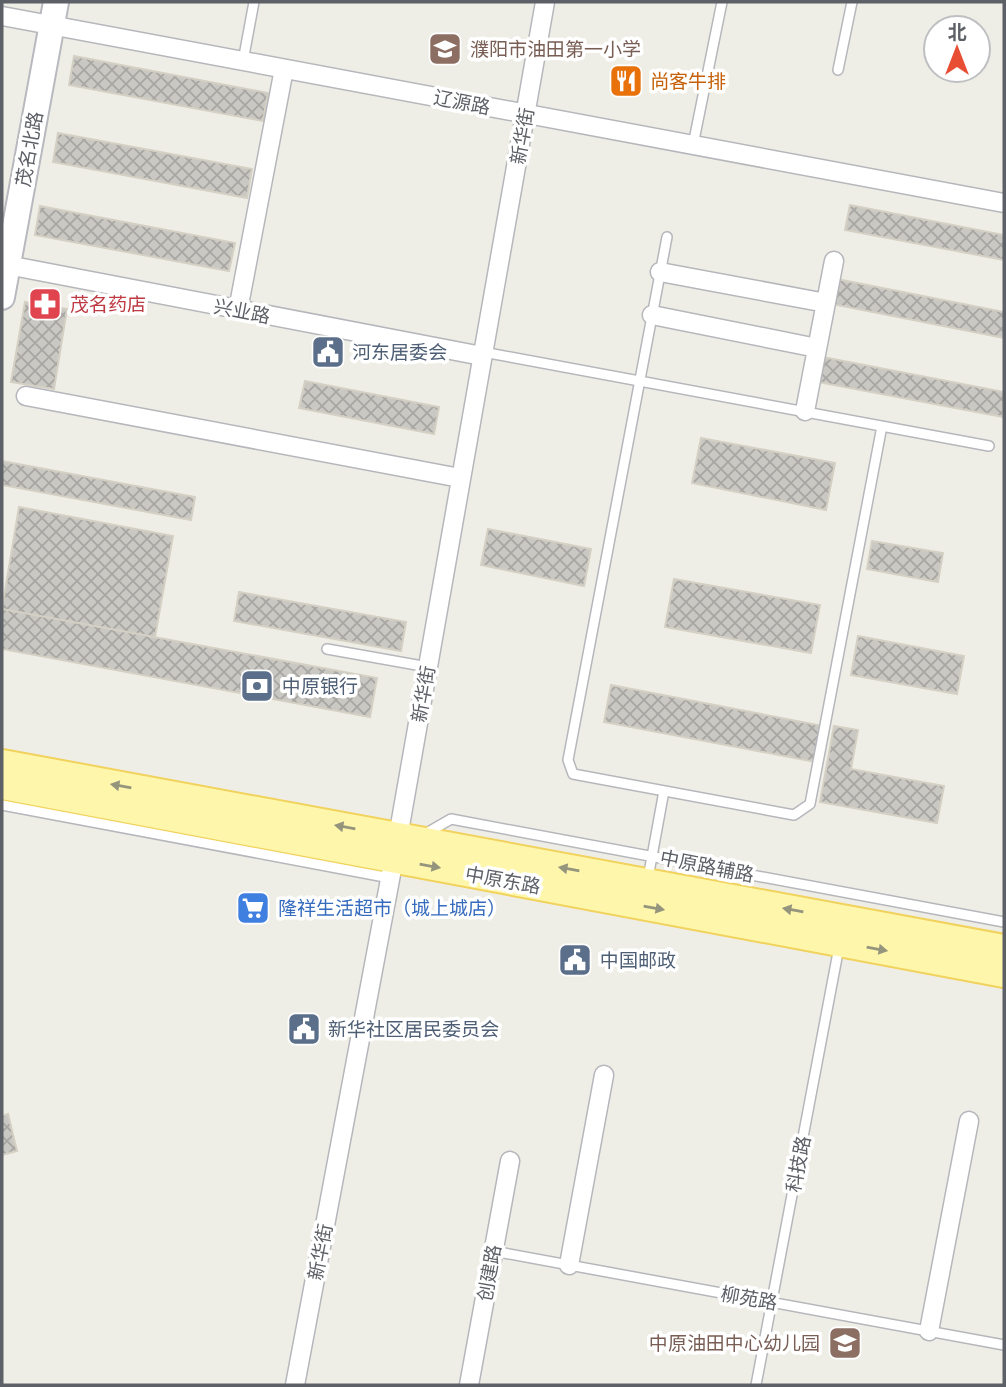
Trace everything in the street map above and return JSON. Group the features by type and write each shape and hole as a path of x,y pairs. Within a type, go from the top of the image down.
{"main road":[{"name":"中原东路","path":"2,764 399,854 650,870 1004,949"},
{"name":"中原东路","path":"2,785 399,854 1004,973"}],"street":[{"name":"新华街","path":"295,1385 399,854 460,478 545,2"},
{"name":"辽源路","path":"2,16 54,14 243,61 1004,203"},
{"name":"茂名北路","path":"2,296 5,265 54,14"},
{"path":"238,310 284,69"},
{"path":"805,411 834,261"},
{"name":"兴业路","path":"5,265 483,354"},
{"path":"660,272 826,303"},
{"path":"652,315 817,348"},
{"path":"26,396 460,478"},
{"path":"569,1265 604,1075"},
{"path":"929,1331 969,1121"},
{"name":"创建路","path":"469,1385 510,1161"}],"lane":[{"path":"243,61 254,2"},
{"path":"694,145 722,2"},
{"path":"838,70 852,2"},
{"path":"667,237 568,760 573,774 794,815 810,804 882,426"},
{"path":"483,354 989,446"},
{"path":"327,649 428,667"},
{"path":"650,870 664,791"},
{"path":"2,805 399,854"},
{"name":"中原路辅路","path":"650,870 1004,922"},
{"name":"科技路","path":"756,1385 840,942"},
{"name":"柳苑路","path":"493,1251 1004,1345"}],"building":[{"path":"74,56 268,93 263,121 69,85"},
{"path":"58,133 252,169 247,198 53,162"},
{"path":"850,205 1004,235 1004,260 845,230"},
{"path":"40,206 235,243 229,271 35,235"},
{"path":"837,279 1004,312 1004,338 832,304"},
{"path":"25,302 67,309 54,389 11,382"},
{"path":"823,357 1004,392 1003,417 818,382"},
{"path":"305,381 439,407 434,434 299,408"},
{"path":"701,438 835,463 826,510 692,483"},
{"path":"2,461 195,497 191,520 2,485"},
{"path":"19,507 173,536 155,637 2,609"},
{"path":"488,529 591,549 584,586 481,565"},
{"path":"872,541 943,553 938,582 867,569"},
{"path":"674,579 820,605 811,653 665,627"},
{"path":"239,592 406,622 401,651 234,621"},
{"path":"2,609 377,678 370,717 2,649"},
{"path":"858,636 964,656 957,694 851,675"},
{"path":"611,685 823,726 816,762 604,722"},
{"path":"834,726 858,730 851,769 944,786 937,823 820,802"},
{"path":"8,1114 17,1151 2,1155 2,1116"}],"place":[{"name":"濮阳市油田第一小学","path":"445,49"},
{"name":"尚客牛排","path":"626,81"},
{"name":"茂名药店","path":"45,304"},
{"name":"河东居委会","path":"328,352"},
{"name":"中原银行","path":"257,686"},
{"name":"隆祥生活超市（城上城店）","path":"253,908"},
{"name":"中国邮政","path":"575,960"},
{"name":"新华社区居民委员会","path":"304,1029"},
{"name":"中原油田中心幼儿园","path":"845,1343"}]}
